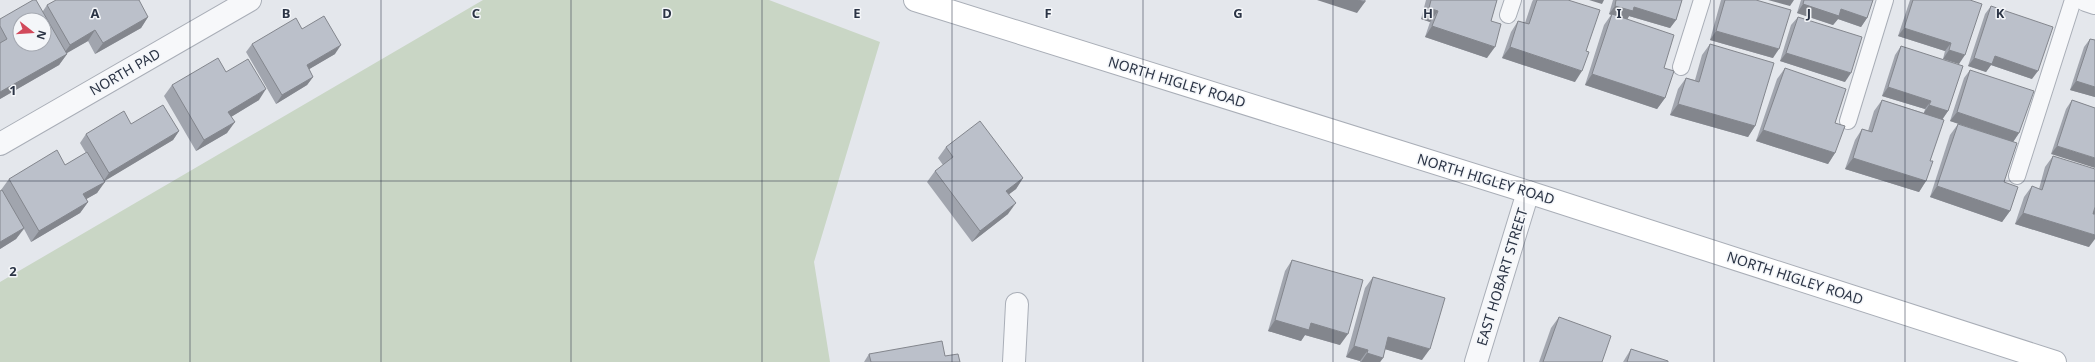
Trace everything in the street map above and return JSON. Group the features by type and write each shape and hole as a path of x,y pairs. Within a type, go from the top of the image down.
{"main road":[{"name":"NORTH HIGLEY ROAD","path":"915,0 1528,192 2055,362"}],"street":[{"name":"NORTH PAD","path":"0,144 250,0"},
{"name":"EAST HOBART STREET","path":"1476,362 1528,192"},
{"path":"1014,362 1017,304"}],"lane":[{"path":"1681,67 1702,0"},
{"path":"1848,121 1885,0"},
{"path":"2017,176 2087,1"}],"green space":[{"path":"483,0 769,0 880,42 814,262 830,362 0,362 0,282"}],"building":[{"path":"33,0 36,0 43,12 12,12"},
{"path":"56,0 139,0 148,17 103,43 95,30 70,45 47,5"},
{"path":"1431,0 1497,0 1491,21 1501,24 1495,47 1432,26 1438,11 1429,8"},
{"path":"1537,0 1568,0 1600,10 1586,51 1589,52 1582,71 1510,47 1518,21 1529,24"},
{"path":"1616,0 1682,0 1676,20 1634,7 1633,11 1615,6"},
{"path":"1725,0 1756,0 1791,10 1779,49 1716,31"},
{"path":"1804,0 1873,0 1867,18 1841,9 1839,16 1803,4"},
{"path":"1913,0 1970,0 1982,4 1965,55 1949,50 1951,43 1904,28"},
{"path":"1991,6 2053,27 2038,71 1995,56 1992,64 1974,58"},
{"path":"12,12 12,52 52,52 52,28 67,54 0,92 0,43 7,39 0,26 0,19"},
{"path":"1612,14 1674,35 1664,68 1674,71 1665,98 1592,74"},
{"path":"324,16 341,45 307,65 313,77 282,95 252,44 296,18 302,29"},
{"path":"1798,17 1862,37 1851,73 1786,53"},
{"path":"2090,39 2095,40 2095,87 2076,81"},
{"path":"1710,44 1774,63 1755,126 1678,104 1686,78 1699,82"},
{"path":"1901,46 1963,66 1948,111 1929,105 1931,101 1888,87"},
{"path":"218,58 226,72 248,59 266,89 228,112 235,122 204,140 172,85"},
{"path":"1785,68 1846,89 1835,123 1845,126 1835,153 1763,130"},
{"path":"1970,70 2034,91 2019,133 1957,112"},
{"path":"1882,100 1944,120 1930,161 1933,161 1926,181 1853,158 1862,129 1872,132"},
{"path":"2072,100 2095,108 2095,158 2057,146"},
{"path":"163,105 179,131 109,173 86,134 124,111 131,124"},
{"path":"980,121 1023,178 1006,191 1016,203 980,231 935,171 953,157 946,147"},
{"path":"1958,124 2017,143 2004,182 2018,187 2010,211 1937,186"},
{"path":"57,150 65,165 87,152 105,182 83,194 88,202 39,231 9,179"},
{"path":"2053,156 2095,169 2095,207 2093,214 2095,214 2095,235 2023,213 2032,186 2042,190"},
{"path":"2,190 24,228 0,242 0,191"},
{"path":"1292,260 1363,280 1348,334 1311,323 1309,330 1275,320"},
{"path":"1373,277 1445,298 1430,349 1388,337 1383,358 1367,353 1368,350 1354,346"},
{"path":"1559,317 1611,336 1602,362 1543,362"},
{"path":"942,341 945,356 958,354 960,362 871,362 869,354"},
{"path":"1631,349 1668,361 1668,362 1627,362"}]}
